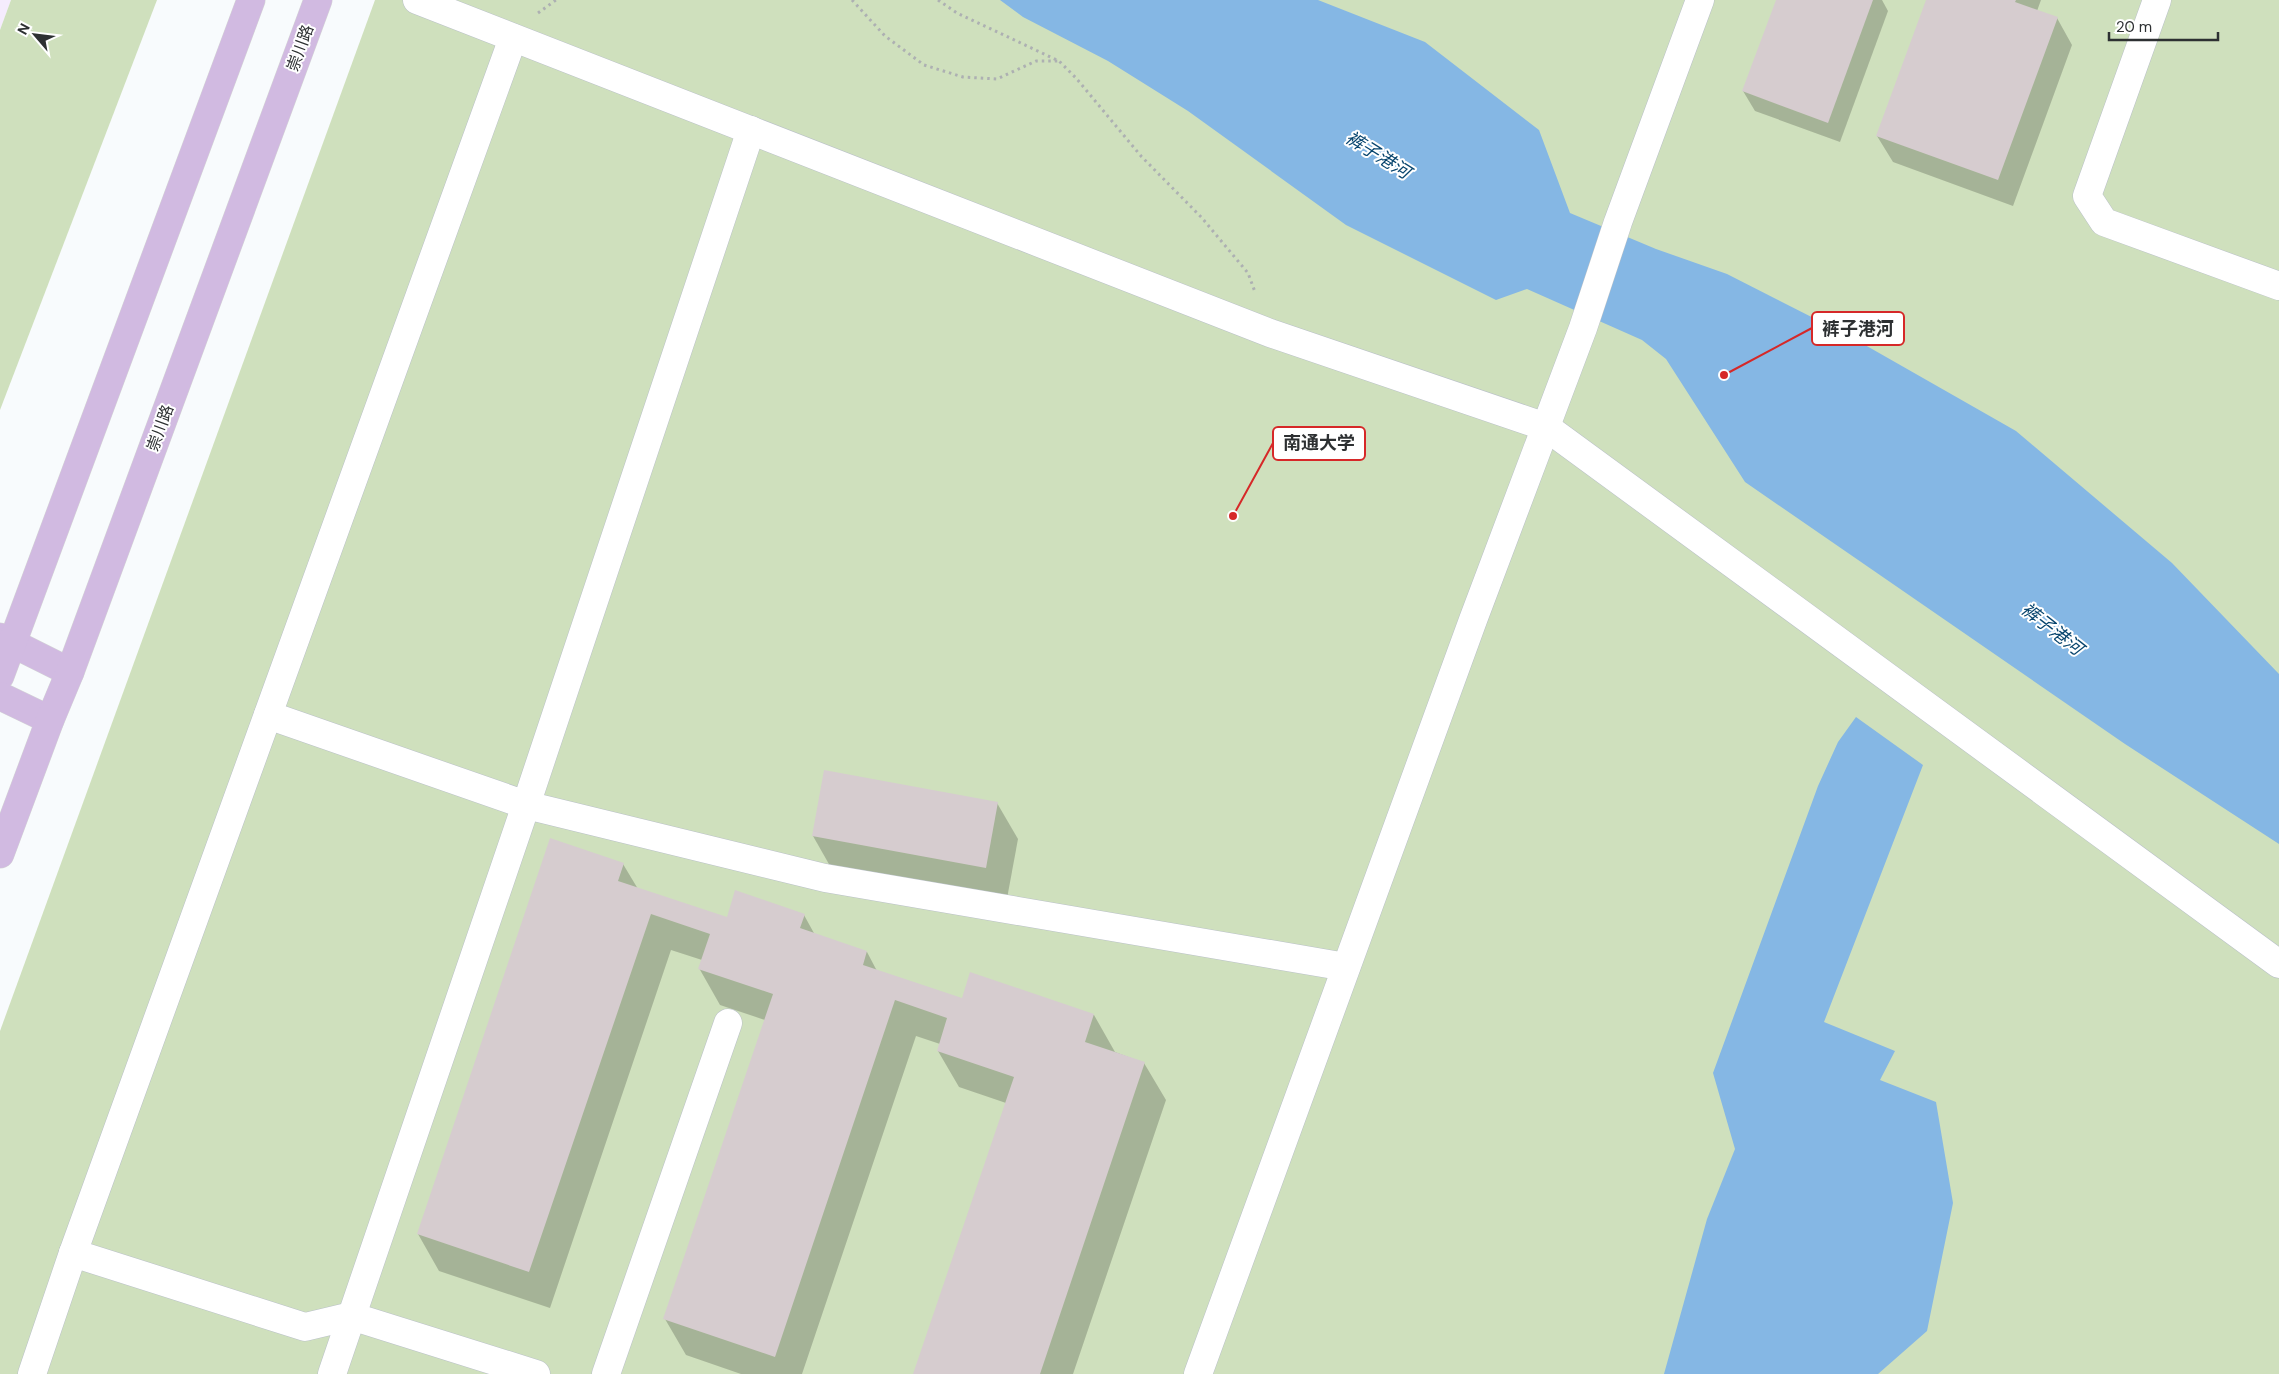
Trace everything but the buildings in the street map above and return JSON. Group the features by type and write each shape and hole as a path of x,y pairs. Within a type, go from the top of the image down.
{"main road":[{"path":"0,676 6,641 251,0"},
{"name":"崇川路","path":"0,854 70,672 318,0"},
{"path":"6,641 70,672"},
{"path":"0,696 50,720"}],"street":[{"path":"416,0 1270,333 1546,427 2279,964"},
{"path":"1198,1374 1472,620 1583,328 1618,222 1700,0"},
{"path":"2157,0 2088,196 2104,222 2279,286"},
{"path":"32,1374 73,1253 513,38"},
{"path":"332,1374 526,805 751,130"},
{"path":"268,715 526,805 825,878 1346,967"},
{"path":"606,1374 728,1023"},
{"path":"73,1253 305,1327 351,1316 536,1374"}],"path":[{"path":"852,0 885,36 924,64 963,77 997,79 1036,61 1059,61"},
{"path":"938,0 957,13 1059,61 1076,78 1141,156 1202,218 1248,273 1270,333"}],"shaded area":[{"path":"0,0 11,0 0,30"}],"green space":[{"path":"11,0 157,0 0,410 0,30"},
{"path":"375,0 2279,0 2279,1374 0,1374 0,1031"}],"water":[{"path":"1000,0 1318,0 1425,42 1539,130 1570,213 1656,249 1727,274 1851,337 2016,431 2172,563 2279,674 2279,844 2125,744 1745,482 1666,359 1642,340 1527,289 1496,300 1346,225 1188,111 1108,61 1023,17"},
{"path":"1856,717 1923,765 1824,1022 1895,1051 1880,1080 1936,1102 1953,1203 1927,1331 1878,1374 1664,1374 1707,1219 1735,1149 1713,1073 1818,786 1838,742"}],"place":[{"name":"裤子港河","path":"1724,375"},
{"name":"南通大学","path":"1233,516"}]}
